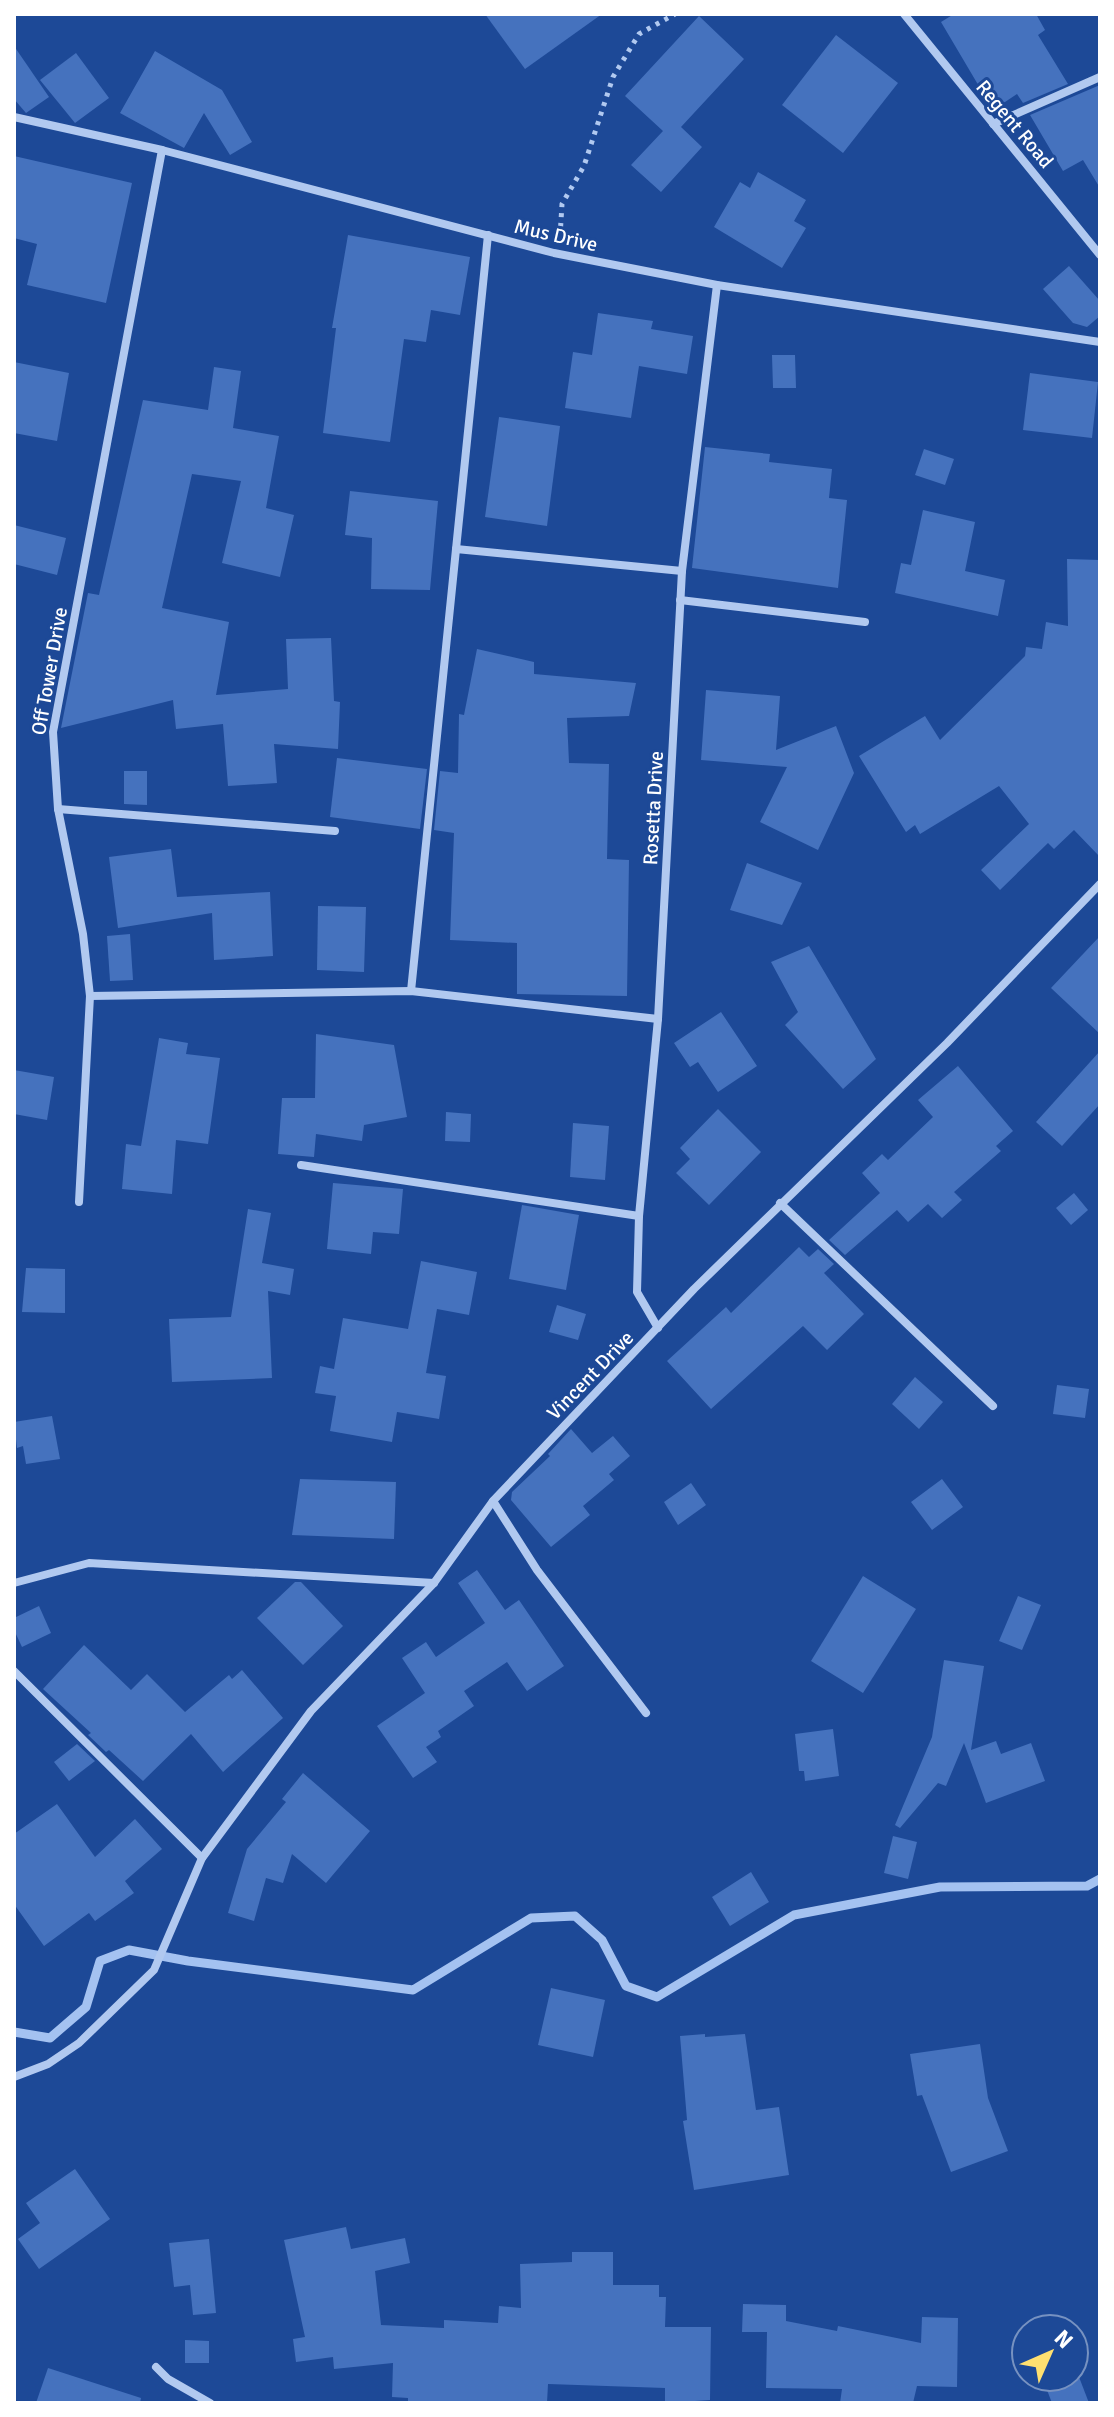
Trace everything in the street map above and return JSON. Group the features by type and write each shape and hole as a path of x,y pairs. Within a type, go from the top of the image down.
{"street":[{"name":"Regent Road","path":"904,14 1100,255"},
{"path":"993,124 1100,77"},
{"name":"Mus Drive","path":"14,117 162,150 554,253 717,285 1100,342"},
{"name":"Off Tower Drive","path":"79,1202 90,996 83,934 58,809 53,732 162,150"},
{"path":"411,991 488,235"},
{"name":"Rosetta Drive","path":"658,1328 637,1292 639,1216 658,1019 682,571 717,285"},
{"path":"456,549 682,571"},
{"path":"680,600 865,622"},
{"path":"58,809 335,831"},
{"name":"Vincent Drive","path":"14,2077 48,2064 79,2043 154,1970 170,1941 202,1858 311,1711 434,1583 493,1501 780,1203 947,1043 1100,884"},
{"path":"90,996 411,991 658,1019"},
{"path":"301,1165 639,1216"},
{"path":"780,1203 993,1406"},
{"path":"493,1501 537,1570 646,1713"},
{"path":"14,1583 89,1563 434,1583"},
{"path":"14,1671 202,1858"},
{"path":"156,2367 168,2379 210,2403"}],"path":[{"path":"554,253 560,243 562,204 584,166 613,77 639,34 675,14"}],"building":[{"path":"485,14 602,14 525,69"},
{"path":"954,14 1036,14 1045,30 1038,35 1068,84 1023,103 1017,94 993,110 941,22"},
{"path":"699,16 744,59 681,127 702,147 661,192 631,165 663,131 625,96"},
{"path":"836,35 898,83 843,153 782,105"},
{"path":"14,46 49,97 26,113 14,99"},
{"path":"155,51 222,90 252,142 230,155 204,113 184,148 120,113"},
{"path":"76,53 109,98 75,123 40,80"},
{"path":"1100,85 1100,188 1083,160 1063,171 1030,115"},
{"path":"14,156 132,183 106,303 27,285 37,244 14,238"},
{"path":"758,172 806,200 794,221 806,228 782,268 714,227 740,182 750,188"},
{"path":"348,235 470,257 460,315 431,310 426,342 404,339 390,442 323,433 336,328 332,328"},
{"path":"1069,266 1100,301 1100,316 1087,327 1073,323 1043,289"},
{"path":"598,313 653,321 651,329 693,336 687,374 639,366 631,418 565,408 573,352 592,355"},
{"path":"772,355 795,355 796,388 773,388"},
{"path":"14,362 69,373 57,441 14,433"},
{"path":"214,367 241,371 233,428 279,436 266,508 294,515 280,577 222,563 241,481 192,474 162,608 229,622 216,695 288,689 286,639 331,638 334,701 340,702 338,749 274,744 277,783 228,786 223,724 176,729 173,700 61,728 88,593 99,595 143,400 208,410"},
{"path":"1030,373 1098,382 1092,438 1023,430"},
{"path":"499,417 560,426 547,526 485,517"},
{"path":"705,447 770,454 769,462 832,469 829,498 847,500 838,588 692,568"},
{"path":"924,449 954,459 945,485 915,475"},
{"path":"350,491 438,501 430,590 371,589 372,538 345,535"},
{"path":"923,510 975,522 965,571 1005,580 998,616 895,593 901,563 911,565"},
{"path":"14,525 66,538 57,575 14,564"},
{"path":"1067,559 1100,560 1100,857 1074,830 1054,849 1048,843 1000,890 981,870 1029,824 999,786 920,834 915,825 906,832 859,756 925,716 940,740 1025,656 1026,647 1042,649 1046,622 1068,626"},
{"path":"477,649 534,662 534,674 636,683 629,716 567,718 569,763 609,764 607,859 629,860 627,996 517,994 517,943 450,940 454,833 434,830 440,771 458,773 459,714 464,715"},
{"path":"706,690 780,696 776,750 836,726 854,773 818,850 760,822 787,767 701,760"},
{"path":"337,758 427,769 420,829 330,817"},
{"path":"124,771 147,771 147,805 124,804"},
{"path":"171,849 177,897 270,892 273,956 214,960 212,913 118,928 109,857"},
{"path":"747,863 802,883 782,925 730,910"},
{"path":"318,906 366,907 364,972 317,970"},
{"path":"130,934 133,980 110,981 107,936"},
{"path":"1100,936 1100,1034 1051,988"},
{"path":"809,946 876,1059 843,1089 785,1025 798,1012 771,962"},
{"path":"721,1012 757,1066 718,1092 698,1062 690,1067 674,1043"},
{"path":"316,1034 394,1045 407,1117 364,1125 362,1141 316,1134 314,1157 278,1154 282,1098 315,1098"},
{"path":"159,1038 188,1043 186,1054 220,1058 208,1144 176,1140 172,1194 122,1189 126,1144 141,1146"},
{"path":"1100,1051 1100,1104 1062,1146 1036,1122"},
{"path":"958,1066 1013,1131 996,1146 1001,1151 954,1192 962,1200 942,1218 928,1204 908,1222 897,1210 845,1255 829,1240 880,1193 862,1173 882,1154 888,1160 933,1117 918,1100"},
{"path":"14,1070 54,1077 47,1120 14,1114"},
{"path":"718,1109 761,1152 709,1205 676,1173 690,1159 680,1148"},
{"path":"446,1112 471,1114 470,1142 445,1141"},
{"path":"573,1123 609,1126 605,1180 570,1177"},
{"path":"333,1183 403,1189 399,1234 373,1232 371,1254 327,1249"},
{"path":"1074,1193 1088,1210 1071,1225 1056,1208"},
{"path":"522,1205 579,1215 566,1290 509,1279"},
{"path":"248,1209 271,1213 262,1263 294,1269 290,1295 268,1291 272,1378 172,1382 169,1319 231,1317"},
{"path":"799,1247 809,1257 818,1249 834,1264 824,1273 864,1314 827,1350 803,1326 711,1409 667,1361 726,1307 731,1313"},
{"path":"421,1261 477,1272 469,1315 437,1309 426,1373 446,1376 439,1419 397,1412 392,1442 330,1431 336,1396 315,1393 320,1366 334,1369 343,1318 408,1329"},
{"path":"26,1268 65,1269 65,1313 22,1312"},
{"path":"557,1305 586,1314 578,1340 549,1332"},
{"path":"915,1377 943,1402 919,1429 892,1404"},
{"path":"1057,1385 1089,1389 1085,1418 1053,1414"},
{"path":"52,1416 60,1459 26,1464 23,1446 17,1448 14,1422"},
{"path":"571,1429 592,1453 613,1436 630,1456 609,1474 614,1480 583,1506 590,1515 551,1547 511,1500 512,1492 550,1456 548,1454"},
{"path":"300,1479 396,1482 394,1539 292,1535"},
{"path":"942,1479 963,1507 932,1530 911,1502"},
{"path":"691,1483 706,1505 678,1525 664,1502"},
{"path":"477,1570 505,1610 519,1600 564,1666 527,1691 507,1662 464,1691 474,1706 438,1731 441,1737 426,1747 437,1762 413,1778 377,1726 425,1693 402,1658 426,1642 436,1657 485,1623 458,1583"},
{"path":"863,1576 916,1609 863,1693 811,1661"},
{"path":"295,1582 301,1582 343,1626 303,1665 257,1618"},
{"path":"1018,1596 1041,1605 1022,1650 999,1641"},
{"path":"39,1606 51,1633 22,1647 14,1630 14,1618"},
{"path":"84,1645 131,1690 147,1674 185,1712 229,1675 232,1679 242,1670 283,1718 223,1772 191,1734 143,1781 109,1750 106,1752 88,1735 91,1733 43,1689"},
{"path":"944,1660 984,1666 971,1750 996,1741 1001,1754 1031,1743 1045,1781 986,1803 964,1743 946,1786 938,1783 900,1828 895,1825 932,1737"},
{"path":"833,1729 839,1776 805,1781 804,1771 799,1771 795,1734"},
{"path":"77,1744 95,1761 69,1781 54,1762"},
{"path":"303,1773 370,1831 326,1883 292,1854 283,1883 266,1878 254,1921 228,1913 247,1849 286,1802 282,1799"},
{"path":"57,1804 95,1857 135,1819 162,1849 125,1881 134,1893 95,1921 89,1913 44,1946 14,1904 14,1834"},
{"path":"893,1836 917,1842 908,1879 884,1873"},
{"path":"751,1872 769,1902 730,1926 712,1897"},
{"path":"551,1988 605,2000 593,2057 538,2045"},
{"path":"705,2034 705,2037 745,2034 756,2110 779,2107 789,2175 694,2190 683,2121 687,2120 680,2036"},
{"path":"980,2044 988,2098 1008,2151 951,2172 922,2095 917,2096 910,2054"},
{"path":"75,2169 110,2219 39,2269 18,2239 40,2223 26,2203"},
{"path":"346,2227 351,2249 405,2238 410,2263 375,2271 381,2325 444,2328 444,2320 498,2323 499,2306 521,2308 520,2264 572,2262 572,2252 613,2252 613,2285 659,2285 659,2297 666,2297 665,2327 711,2327 710,2400 665,2403 665,2388 548,2384 547,2403 408,2403 408,2398 392,2397 393,2363 334,2369 333,2357 296,2362 293,2339 305,2337 284,2240"},
{"path":"209,2239 216,2313 193,2315 190,2285 174,2287 169,2243"},
{"path":"743,2304 786,2305 786,2321 837,2331 838,2326 921,2343 922,2317 958,2318 957,2387 917,2386 913,2403 840,2403 842,2389 766,2388 767,2332 742,2332"},
{"path":"185,2340 209,2341 209,2363 185,2363"},
{"path":"48,2368 141,2398 140,2403 36,2403"},
{"path":"1048,2393 1085,2393 1089,2403 1052,2403"}],"waterway":[{"path":"14,2032 50,2038 86,2007 100,1961 129,1950 188,1961 413,1990 531,1918 575,1916 602,1940 626,1986 657,1997 794,1915 940,1887 1087,1886 1100,1879"}]}
